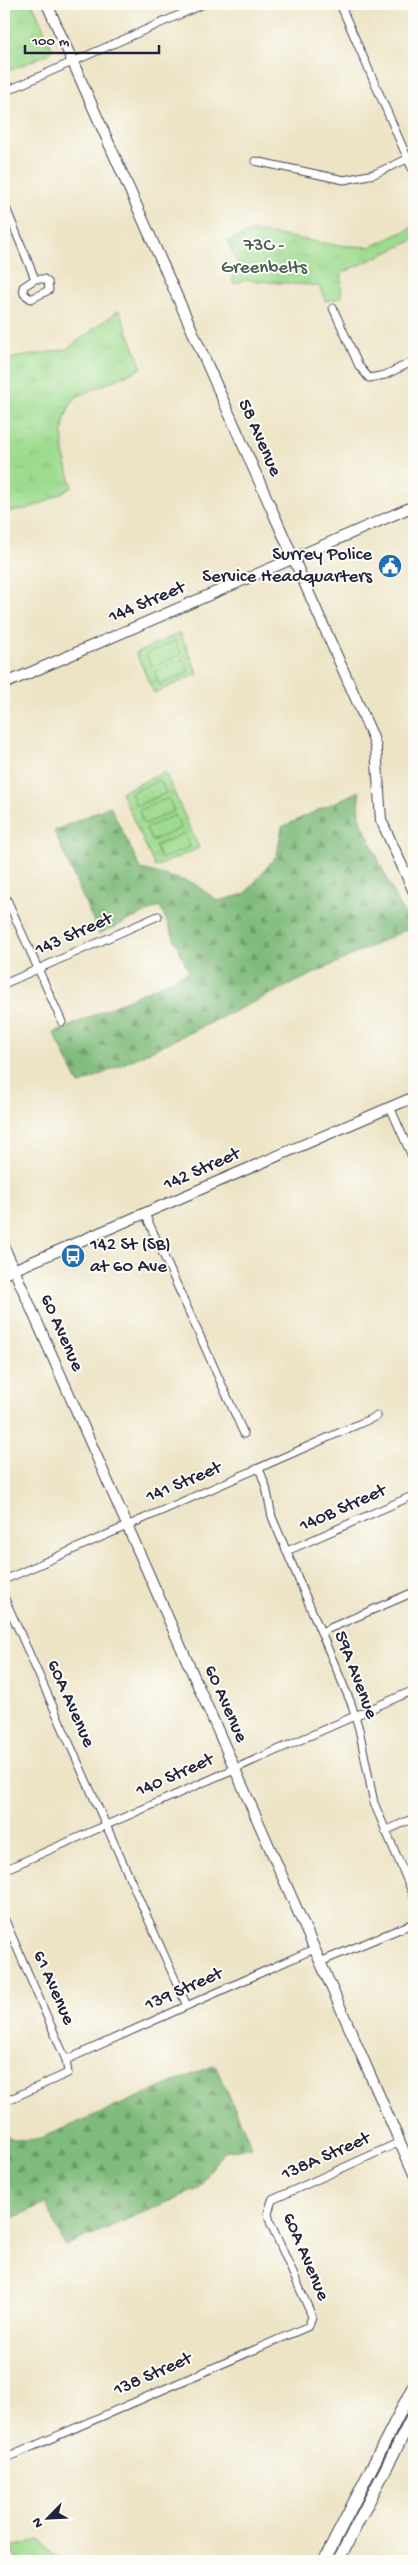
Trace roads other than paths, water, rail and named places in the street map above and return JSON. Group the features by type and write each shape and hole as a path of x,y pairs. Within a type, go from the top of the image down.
{"main road":[{"path":"324,2561 414,2385"},
{"path":"338,2561 414,2414"}],"street":[{"name":"58 Avenue","path":"48,4 72,62 372,736 376,748 381,820 414,892"},
{"path":"4,92 204,4"},
{"path":"340,4 411,157 414,173"},
{"path":"255,161 344,180 374,174 411,157"},
{"path":"4,203 7,218 35,279"},
{"path":"333,308 359,366 368,378 385,375 414,361"},
{"name":"144 Street","path":"4,684 414,506"},
{"path":"4,893 62,1022"},
{"name":"143 Street","path":"4,984 158,916"},
{"name":"142 Street","path":"9,1272 414,1097"},
{"path":"390,1107 414,1161"},
{"path":"146,1214 244,1434"},
{"name":"60 Avenue","path":"4,1247 9,1272 127,1526 414,2174"},
{"name":"141 Street","path":"4,1580 377,1416"},
{"name":"59A Avenue","path":"259,1468 266,1487 272,1517 355,1716 374,1803 414,1896"},
{"name":"140B Street","path":"287,1551 412,1496"},
{"path":"321,1632 414,1592"},
{"name":"60A Avenue","path":"4,1597 188,2006"},
{"name":"140 Street","path":"4,1870 414,1690"},
{"path":"385,1831 414,1818"},
{"name":"61 Avenue","path":"4,1918 66,2060 68,2073 4,2102"},
{"path":"320,1962 414,1923"},
{"name":"139 Street","path":"66,2060 314,1949"},
{"name":"138A Street","path":"268,2206 277,2196 400,2142"},
{"name":"60A Avenue","path":"268,2206 270,2222 312,2320"},
{"name":"138 Street","path":"4,2459 309,2326 312,2320"}],"place":[{"name":"Surrey Police Service Headquarters","path":"390,566"},
{"name":"142 St (SB) at 60 Ave","path":"73,1256"}],"park label":[{"name":"73C - Greenbelts","path":"264,257"}]}
